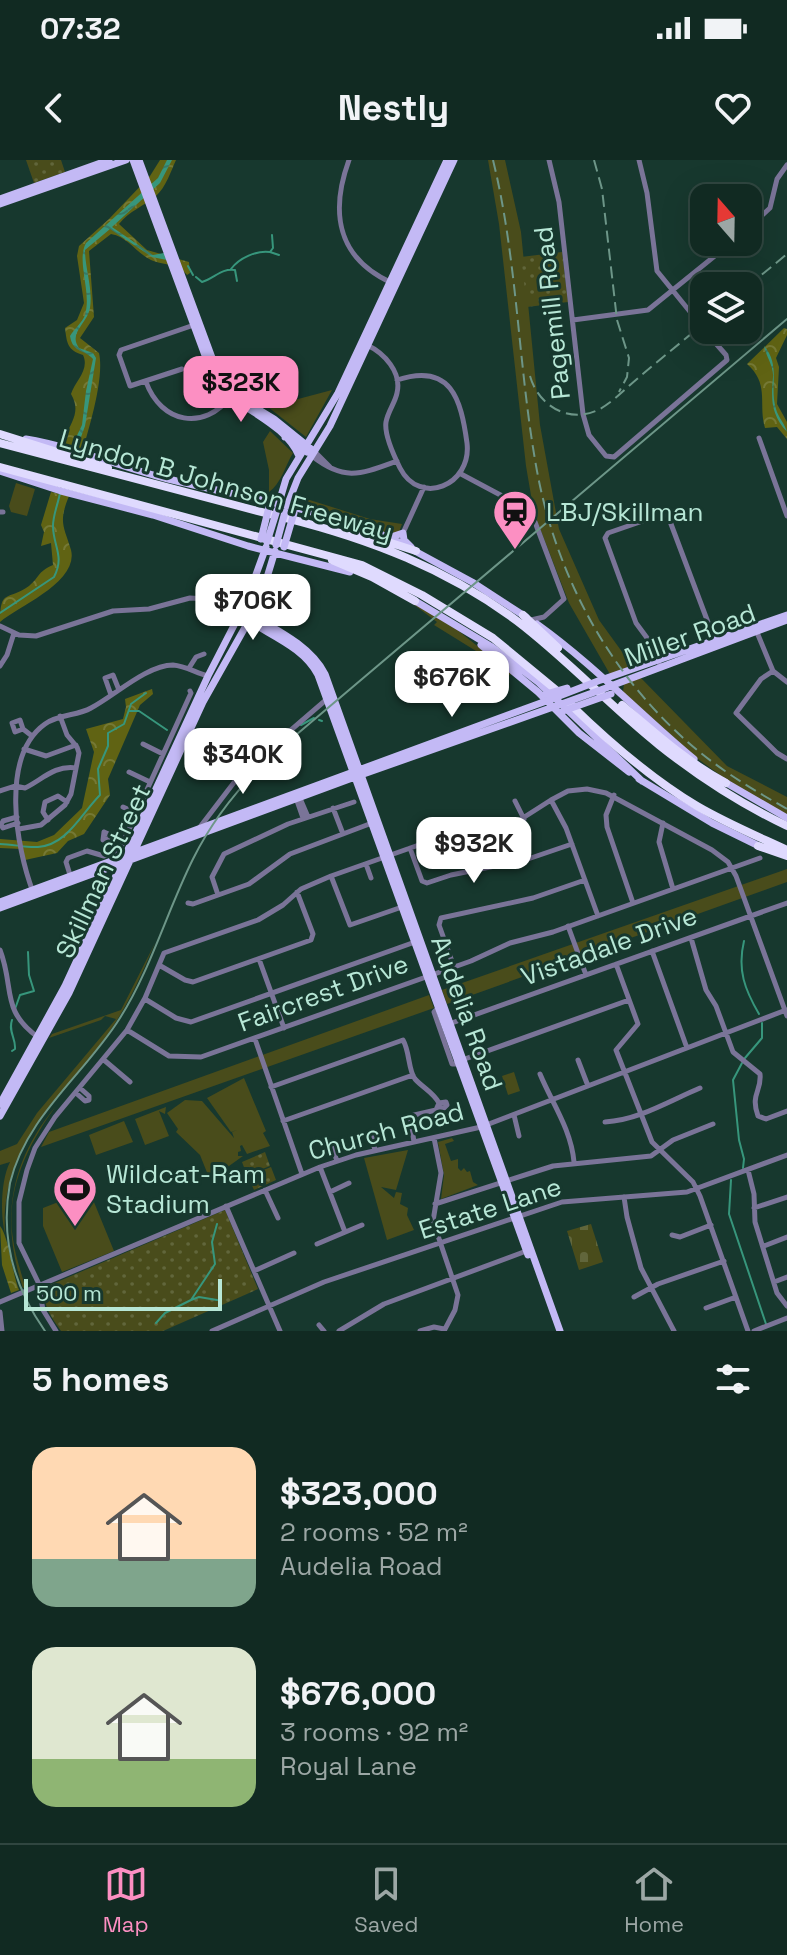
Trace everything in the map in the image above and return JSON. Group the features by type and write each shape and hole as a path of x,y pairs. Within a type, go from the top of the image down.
{"highway":[{"path":"0,434 93,461 131,477"},
{"name":"Lyndon B Johnson Freeway","path":"0,443 131,477 283,510 405,556 481,596 542,641 676,759 738,801 787,826"},
{"name":"Lyndon B Johnson Freeway","path":"0,469 344,558 379,572 476,628 515,656 607,740 668,787 787,855"},
{"path":"41,484 112,500 120,499"},
{"path":"283,510 416,551"},
{"path":"318,552 415,601"},
{"path":"527,618 664,741 701,769 726,783"},
{"path":"758,846 787,855"}],"main road":[{"path":"2,201 109,160"},
{"path":"2,201 25,196 126,160"},
{"path":"133,160 146,184"},
{"path":"139,160 196,324 232,395"},
{"name":"Skillman Street","path":"423,219 447,160"},
{"name":"Skillman Street","path":"0,1104 69,993 208,676 245,615 256,606 278,548 284,484 331,411 454,160"},
{"path":"25,196 38,186"},
{"path":"196,324 214,378 232,395 297,437 308,451"},
{"name":"Skillman Street","path":"0,1116 40,1039 115,878 140,836 227,657 228,644 245,615 264,544 292,491 314,434 331,411 365,344"},
{"path":"204,355 213,362"},
{"path":"273,422 285,437 308,451"},
{"path":"0,434 39,441 165,478 260,498 283,510 304,510 387,537 416,551 552,635 690,756 726,783 787,818"},
{"path":"297,437 314,434"},
{"path":"0,469 248,545 257,552 259,566"},
{"path":"260,498 284,484"},
{"path":"387,537 403,533 404,540 416,551"},
{"path":"248,545 264,544 295,557 354,573 415,601 457,626 492,647 538,682 642,781"},
{"path":"256,606 270,627"},
{"name":"Audelia Road","path":"245,615 270,627 312,655 325,674 329,697"},
{"name":"Audelia Road","path":"245,615 311,663 329,697 558,1331"},
{"name":"Miller Road","path":"606,685 787,618"},
{"path":"457,626 552,703 596,748 642,781 712,823 758,846"},
{"path":"0,908 71,878 176,843 618,679"},
{"path":"505,720 534,706 606,685"},
{"path":"71,878 104,869 150,846 202,827 297,796"},
{"path":"213,811 218,820 228,818"},
{"path":"176,843 202,827"},
{"path":"140,836 143,844 150,846"},
{"name":"Audelia Road","path":"386,857 398,909 417,941"},
{"path":"104,869 113,872 115,878"},
{"path":"0,902 33,893"},
{"name":"Audelia Road","path":"430,976 438,1008 447,1025"}],"street":[{"path":"349,160 338,196 341,229 359,260 373,273 393,283"},
{"name":"Pagemill Road","path":"549,160 559,202 586,430 606,456 614,457 727,360 716,344"},
{"path":"639,160 646,185 657,271 690,313"},
{"path":"762,215 770,208 777,179 787,165"},
{"path":"573,320 640,312 654,307 715,256"},
{"path":"182,369 130,386 120,361 120,352 196,324"},
{"path":"365,344 384,356 397,380 397,394 386,423 397,461 406,477 424,487 441,487 461,474 467,451 463,411 456,395 443,382 414,375 397,380"},
{"path":"146,382 154,400 186,420 215,413 232,395"},
{"path":"759,438 787,516"},
{"path":"308,451 344,474 358,475 397,461"},
{"path":"461,474 523,507 535,522 564,599 544,617 527,618"},
{"path":"403,533 424,487"},
{"path":"660,664 653,646 636,623 604,537 665,514 669,517 715,643"},
{"path":"0,626 26,636 46,635 113,611 149,609 190,598 227,601 245,615"},
{"path":"544,617 552,635"},
{"path":"757,629 773,671 787,682"},
{"path":"0,666 14,633"},
{"path":"189,668 196,657 204,654"},
{"path":"33,893 23,865 15,786 24,749 32,736 46,723 60,716 87,710 163,667 189,668 208,676"},
{"path":"773,671 761,679 736,713 787,759"},
{"path":"111,695 105,678 113,675 119,690"},
{"path":"71,878 66,859 87,851 104,856 120,849 190,691"},
{"path":"202,827 242,772 329,697"},
{"path":"18,823 36,826 48,820 71,794 79,753 67,735 60,716"},
{"path":"23,729 32,736"},
{"path":"143,744 163,754"},
{"path":"24,749 46,756 76,745"},
{"path":"0,791 15,786 25,788 48,773 76,768"},
{"path":"129,772 150,782"},
{"path":"56,1331 42,1307 39,1285 19,1243 19,1202 35,1148 50,1124 127,1030 145,998 162,955 258,920 297,892 331,876 438,838 515,823 551,800 579,789 614,795 719,854 732,868 786,1012"},
{"path":"614,795 606,815 607,827 633,903"},
{"path":"48,820 43,812 45,802 58,796 67,802"},
{"path":"297,796 306,818"},
{"path":"551,800 564,823 598,916"},
{"path":"515,801 524,819"},
{"path":"218,895 212,877 224,854 306,818 354,802"},
{"path":"123,807 136,813"},
{"path":"333,808 343,834"},
{"path":"188,903 193,904 249,884 290,854 374,822"},
{"path":"663,823 659,842 673,889"},
{"path":"107,834 124,841"},
{"path":"410,848 422,881 427,883 525,860 572,844"},
{"name":"Faircrest Drive","path":"127,1030 156,1050 183,1058 201,1057 430,976 510,943 598,916 760,858"},
{"path":"365,864 371,878"},
{"path":"331,876 350,925 398,909"},
{"path":"454,967 439,925 440,919 464,911 527,900 585,880"},
{"path":"159,965 193,982 313,938 297,892"},
{"name":"Vistadale Drive","path":"447,1025 787,904"},
{"path":"568,926 586,975"},
{"path":"691,938 706,990 736,1056 760,1074 761,1080 754,1096 758,1116 766,1119 787,1111"},
{"path":"145,998 176,1018 191,1022 417,941"},
{"path":"0,950 9,1006 19,1023 40,1039"},
{"path":"652,951 687,1048"},
{"path":"259,959 284,1028"},
{"path":"616,964 638,1024 616,1048 652,1142 697,1189 751,1331 787,1318"},
{"path":"459,1062 629,1000"},
{"name":"Audelia Road","path":"438,1008 434,1012 452,1064 459,1062"},
{"name":"Church Road","path":"0,1302 320,1167 484,1126 786,1012"},
{"path":"254,1039 302,1174"},
{"path":"271,1087 403,1040 413,1075 433,1093 439,1105 410,1116 414,1142"},
{"path":"104,1060 130,1082"},
{"path":"578,1060 588,1086"},
{"path":"540,1074 554,1099 572,1145 574,1162"},
{"path":"283,1121 413,1075"},
{"path":"605,1122 640,1114 700,1088"},
{"path":"514,1115 519,1136"},
{"path":"435,1204 553,1166 647,1157 673,1140 713,1124"},
{"path":"371,1132 375,1151"},
{"path":"420,1331 434,1327 444,1330 458,1299 454,1278 432,1217 441,1173 434,1138"},
{"path":"331,1144 337,1161"},
{"name":"Estate Lane","path":"212,1331 332,1279 569,1201 682,1193 787,1155"},
{"path":"320,1167 345,1232"},
{"path":"748,1170 754,1194 755,1222 780,1298 787,1306"},
{"path":"330,1192 349,1183"},
{"path":"265,1189 278,1218"},
{"path":"624,1197 639,1260 674,1331"},
{"path":"754,1208 787,1197"},
{"path":"226,1206 280,1331"},
{"path":"317,1244 362,1225"},
{"path":"672,1235 680,1237 711,1225"},
{"path":"764,1246 787,1237"},
{"path":"339,1331 371,1310 529,1250"},
{"path":"254,1271 294,1253"},
{"path":"634,1297 651,1287 724,1261"},
{"path":"774,1282 787,1277"},
{"path":"706,1308 736,1297"},
{"path":"0,1312 2,1331"},
{"path":"319,1325 324,1331"}],"green space":[{"path":"26,160 61,160 65,172 34,183"},
{"path":"160,160 176,160 163,188 119,224 147,250 189,262 190,273 187,275 175,266 151,260 122,238 111,234 89,251 94,317 80,338 99,353 100,377 79,462 62,457 64,439 75,411 71,394 85,366 83,355 69,345 65,328 77,320 84,303 77,256 79,246 150,176"},
{"path":"488,160 505,160 521,232 540,425 559,529 599,620 633,667 611,676 569,603 534,513 499,224"},
{"path":"562,252 568,302 527,307 521,257"},
{"path":"784,328 787,335 776,358 779,367 777,404 787,422 787,439 777,427 765,428 759,379 747,364"},
{"path":"332,390 306,437 268,407"},
{"path":"270,431 293,453 280,480 269,492 269,470 263,442"},
{"path":"16,483 35,489 27,516 11,512 9,506"},
{"path":"51,492 69,496 63,519 71,562 57,583 0,622 4,600 29,586 41,572 53,565 51,543 41,546 44,532 41,525"},
{"path":"297,496 370,519 402,524 399,532 388,533 297,502 294,499"},
{"path":"405,598 455,628 512,674 488,683 476,651 434,625 437,622"},
{"path":"640,677 727,766 787,797 787,815 738,788 698,759 623,692 624,683"},
{"path":"152,689 153,694 140,705 108,779 110,795 84,834 68,841 57,853 25,860 22,849 0,848 0,839 37,842 54,835 82,808 94,752 86,729 123,719 125,699"},
{"path":"787,869 787,882 447,1004 442,990"},
{"path":"155,943 117,1020 24,1146 6,1200 5,1233 2,1197 10,1162 0,1165 0,1151 17,1144 37,1113 116,1019 105,1016 49,1038 52,1034 121,1010"},
{"path":"429,995 434,1008 41,1147 49,1132"},
{"path":"514,1072 520,1091 508,1095 502,1076"},
{"path":"244,1078 270,1146 247,1154 242,1145 238,1156 243,1156 208,1175 200,1155 176,1132 178,1129 167,1113 185,1100 202,1101 234,1138 232,1132 237,1130 231,1132 207,1098"},
{"path":"56,1106 28,1152 13,1202 19,1170 28,1148"},
{"path":"166,1107 165,1114 159,1111 169,1136 145,1145 135,1119"},
{"path":"124,1121 133,1142 96,1155 89,1135"},
{"path":"452,1138 454,1141 445,1144 451,1161 458,1159 458,1168 470,1171 473,1182 478,1185 441,1199 444,1175 438,1142"},
{"path":"408,1150 396,1190 381,1187 394,1198 396,1192 402,1193 400,1204 408,1208 407,1215 414,1230 387,1240 364,1158"},
{"path":"265,1152 270,1166 247,1175 242,1162"},
{"path":"271,1167 276,1180 254,1190 248,1176"},
{"name":"Wildcat-Ram Stadium","path":"89,1190 114,1251 62,1272 43,1226 43,1208"},
{"path":"225,1210 258,1289 163,1331 61,1331 46,1306 43,1288"},
{"path":"591,1224 603,1262 579,1270 567,1231"},
{"path":"11,1225 25,1287 16,1263"},
{"path":"0,1226 19,1290 11,1293 2,1265"}],"water":[{"path":"167,160 172,160 160,183 112,227 153,255 164,253 167,260 152,257 110,229 85,250 90,308 77,333 76,343 96,358 85,426 77,448 72,446 82,425 93,359 76,349 70,336 84,318 87,306 83,250 86,243 158,178"},
{"path":"764,346 772,361 773,368 774,401 776,409 787,432 773,406 773,373"}],"waterway":[{"path":"231,269 249,256 270,252 273,248 272,235"},
{"path":"270,252 279,255"},
{"path":"188,266 193,275"},
{"path":"196,277 202,282 222,272 235,270 237,281"},
{"path":"0,613 54,577 59,557 53,522 60,493"},
{"path":"0,844 48,845 73,827 100,795 98,769 108,746 108,733 124,724 131,704 146,693"},
{"path":"130,711 139,711 167,730"},
{"path":"301,725 314,718"},
{"path":"744,941 741,961 744,979 759,1014"},
{"path":"15,1009 20,995 34,991 29,975 28,952"},
{"path":"12,1020 15,1049 12,1051"},
{"path":"745,1058 762,1038 762,1023"},
{"path":"742,1063 733,1080 743,1168"},
{"path":"731,1180 729,1214 766,1324"},
{"path":"156,1323 165,1313 191,1300 215,1264 212,1242 217,1224"},
{"path":"191,1300 199,1297 217,1300"}],"tram line":[{"path":"45,1331 25,1297 12,1261 9,1242 7,1203 18,1159 43,1116 120,1018 141,980 193,859 221,812 256,771 283,746 787,319"}],"railway":[{"path":"493,160 508,237 537,471 547,515 580,600 627,677 657,712 689,743 725,771 787,809"},
{"path":"594,160 602,189 617,320 629,358 627,377 619,392"},
{"path":"762,275 787,254"},
{"path":"530,376 547,403 565,413 587,414 613,400 690,335"}],"place":[{"name":"LBJ/Skillman","path":"515,551"},
{"name":"Wildcat-Ram Stadium","path":"75,1228"}]}
